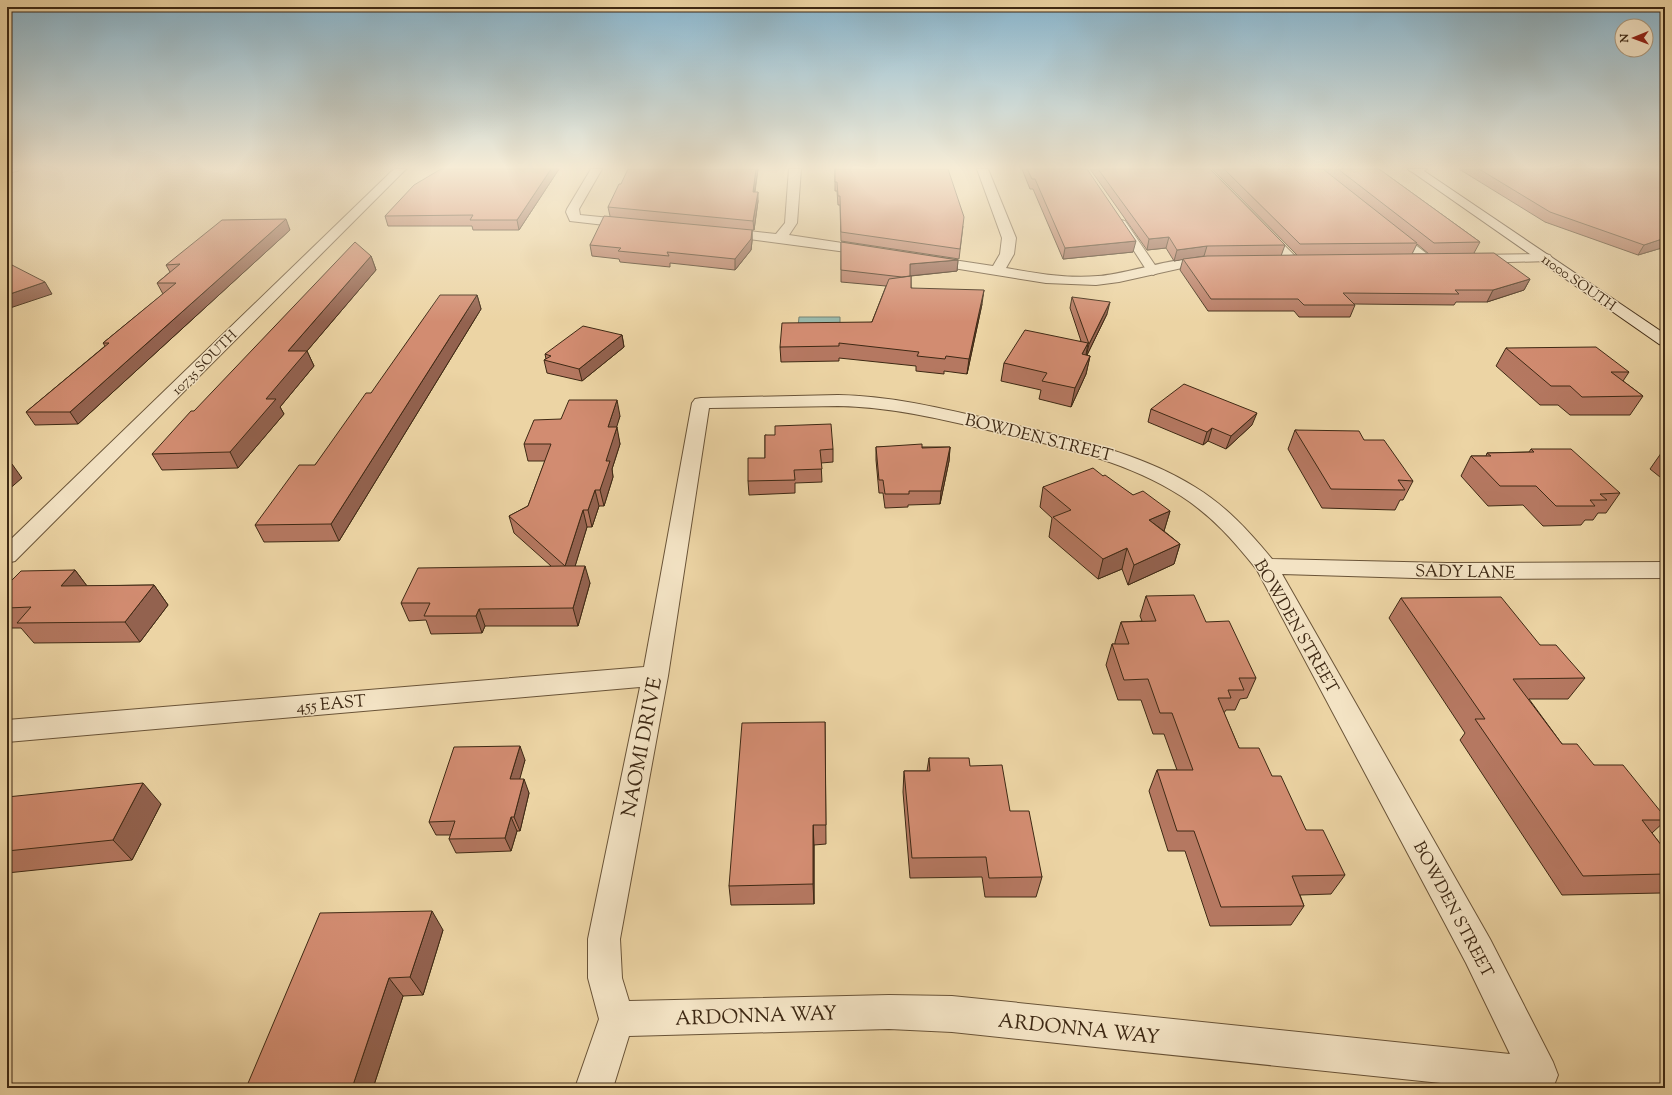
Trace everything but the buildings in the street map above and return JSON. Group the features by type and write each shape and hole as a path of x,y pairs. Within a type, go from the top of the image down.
{"street":[{"name":"10735 SOUTH","path":"7,556 348,220"},
{"path":"596,220 645,225"},
{"path":"780,238 791,223 791,220"},
{"path":"997,271 1007,254 1009,238 1002,220"},
{"name":"11000 SOUTH","path":"1489,220 1665,341"},
{"path":"708,231 780,238 878,253"},
{"path":"910,258 1046,279 1096,281 1120,278 1182,264 1228,261"},
{"path":"1458,259 1545,258"},
{"path":"1403,260 1442,259"},
{"path":"1271,261 1308,260"},
{"name":"BOWDEN STREET","path":"700,403 858,401 916,407 1087,448 1151,470 1183,487 1212,508 1240,535 1266,566 1478,951 1540,1074"},
{"name":"NAOMI DRIVE","path":"617,1019 605,978 604,939 655,676 700,403"},
{"name":"SADY LANE","path":"1266,566 1447,572 1665,570"},
{"name":"455 EAST","path":"7,731 655,676"},
{"name":"ARDONNA WAY","path":"617,1019 889,1012 952,1014 1540,1074"},
{"path":"594,1088 617,1019"}],"lane":[{"path":"1119,220 1153,271"},
{"path":"1258,224 1293,260"},
{"path":"1387,227 1426,259"}],"shaded area":[{"path":"799,317 840,317 840,327 798,327"}]}
